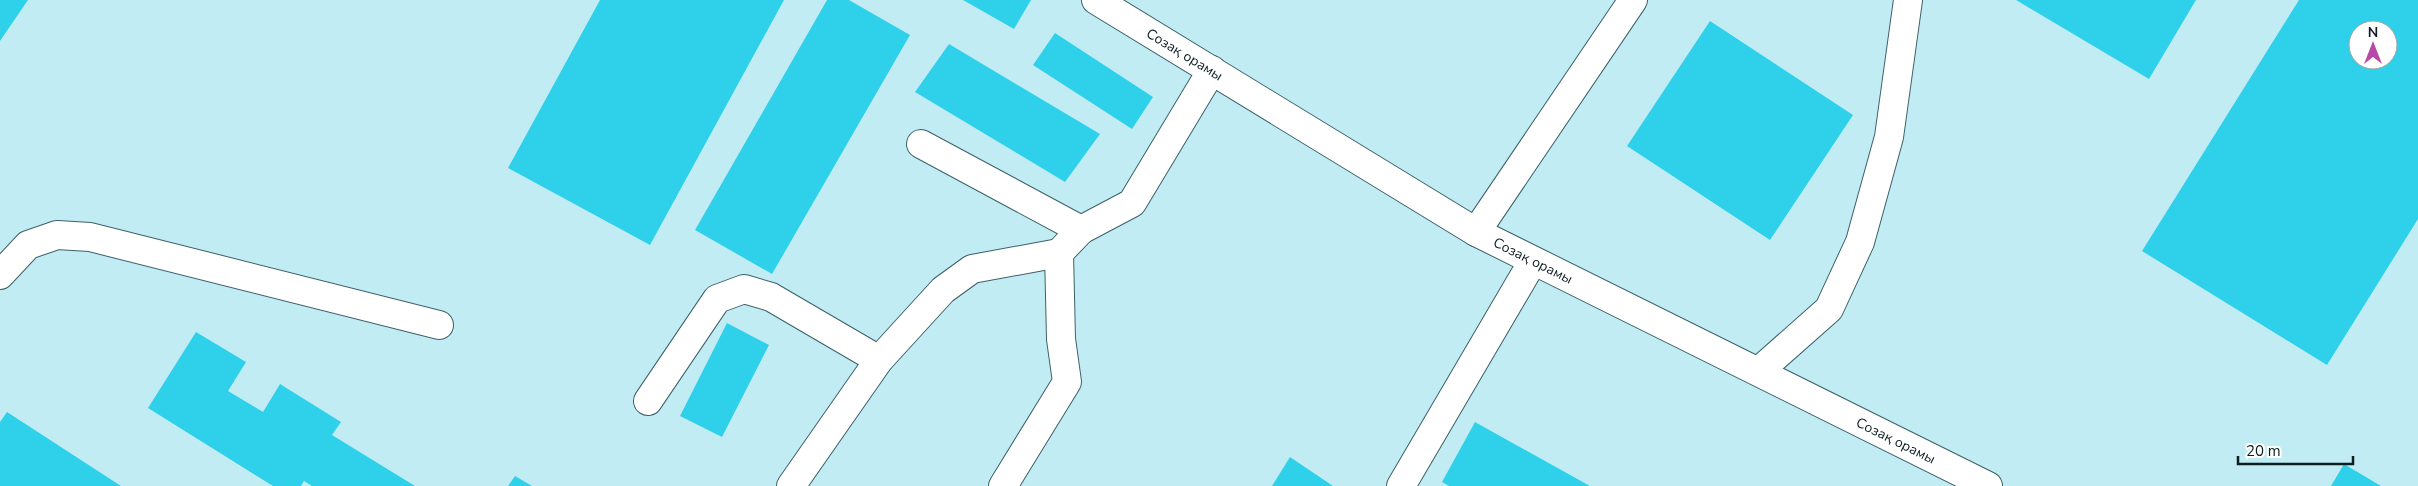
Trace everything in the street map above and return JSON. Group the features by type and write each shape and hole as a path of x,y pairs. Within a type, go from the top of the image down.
{"lane":[{"name":"Созақ орамы","path":"1096,0 1476,232 1533,262 1759,371 1988,486"},
{"path":"1476,232 1633,0"},
{"path":"1759,371 1829,309 1860,242 1890,137 1908,0"},
{"path":"791,486 879,360 943,290 972,269 1059,252 1081,230 1132,203 1212,70"},
{"path":"921,144 1081,230"},
{"path":"0,275 28,245 57,235 90,236 440,325"},
{"path":"1003,486 1068,382 1061,339 1059,252"},
{"path":"1401,486 1533,262"},
{"path":"648,401 717,299 744,289 771,297 879,360"}],"building":[{"path":"0,0 28,0 0,41"},
{"path":"600,0 784,0 650,245 508,168"},
{"path":"827,0 849,0 910,35 772,274 695,230"},
{"path":"963,0 1031,0 1014,29"},
{"path":"2016,0 2196,0 2149,79"},
{"path":"2299,0 2418,0 2418,219 2327,365 2142,251"},
{"path":"1710,21 1853,115 1770,240 1627,146"},
{"path":"1055,33 1153,97 1132,129 1033,65"},
{"path":"949,44 1100,134 1065,182 915,92"},
{"path":"727,323 769,345 722,437 680,416"},
{"path":"196,332 246,362 228,391 263,412 280,384 341,422 332,435 415,486 312,486 304,481 301,486 273,486 148,408"},
{"path":"7,412 121,486 0,486 0,422"},
{"path":"1475,422 1590,486 1449,486 1442,482"},
{"path":"1290,457 1333,486 1272,486"},
{"path":"2344,464 2381,486 2331,486"},
{"path":"515,476 532,486 508,486"}]}
